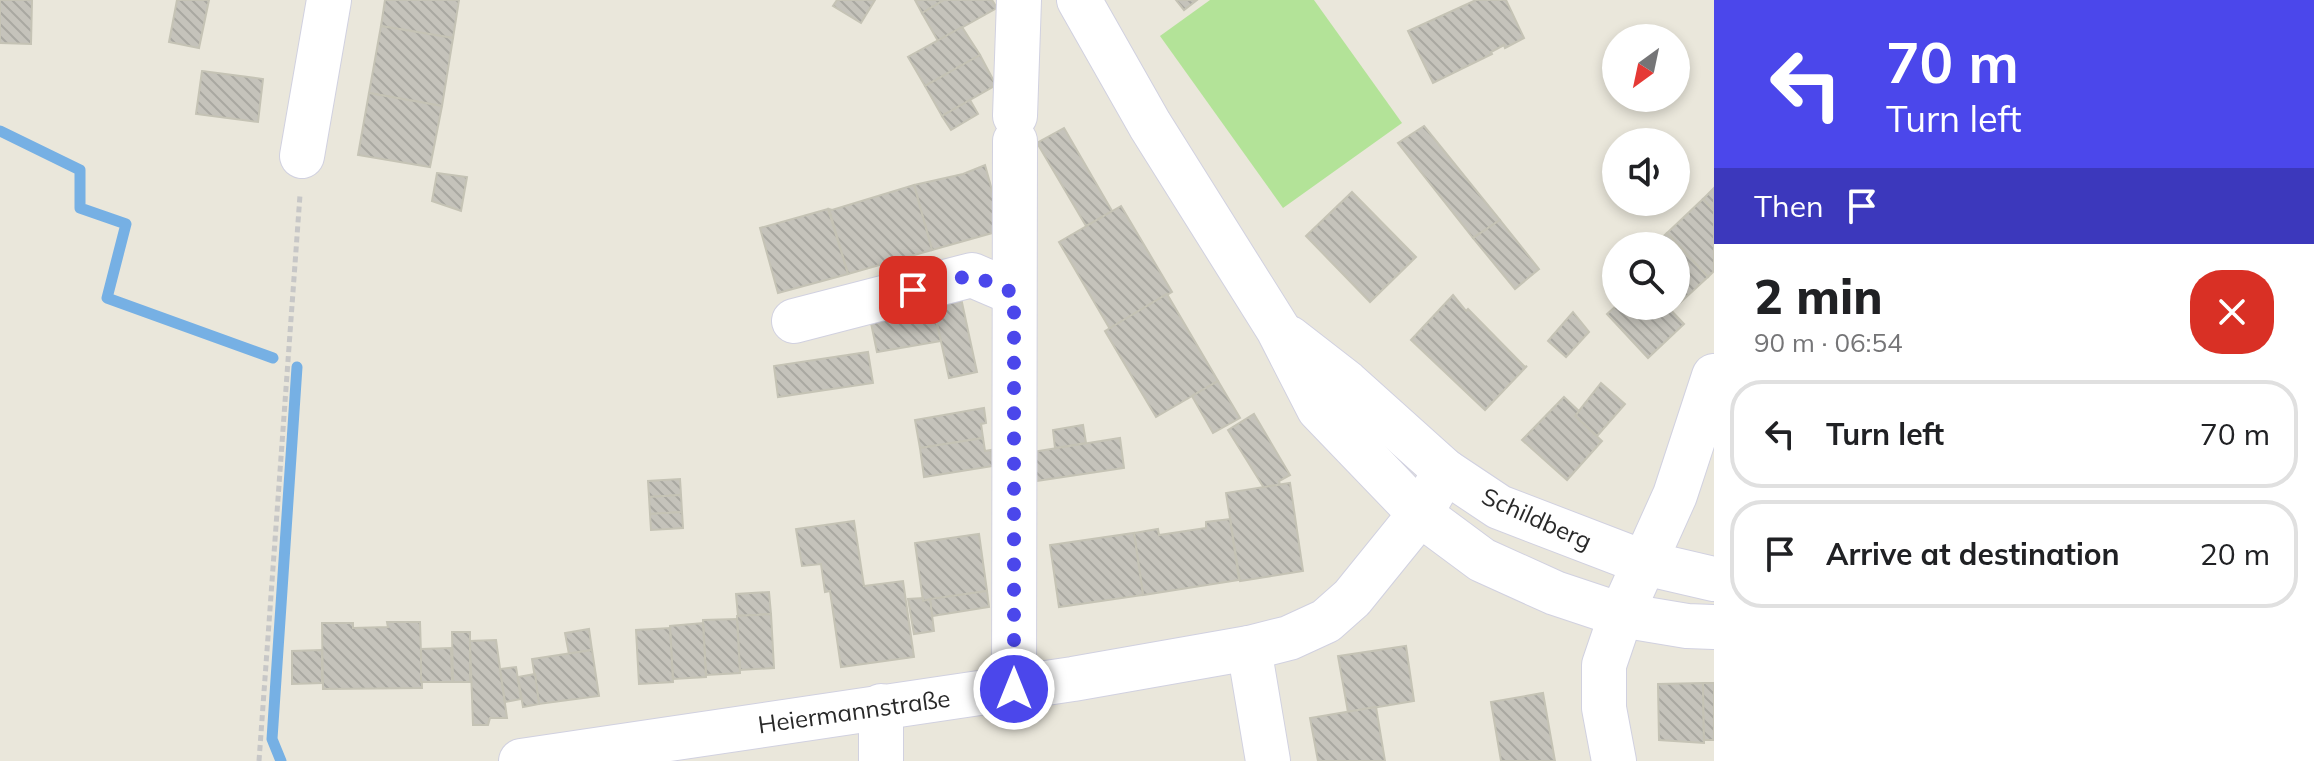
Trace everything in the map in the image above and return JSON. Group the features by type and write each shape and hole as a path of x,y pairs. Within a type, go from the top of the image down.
{"street":[{"path":"302,156 329,0"},
{"path":"1014,689 1015,128 1019,0"},
{"name":"Schildberg","path":"1079,0 1150,125 1278,329 1319,409 1420,514"},
{"path":"794,321 972,275 1014,293"},
{"name":"Schildberg","path":"1278,329 1347,383 1445,471 1499,507 1645,563"},
{"path":"1614,761 1604,708 1604,665 1621,615 1675,495 1714,376"},
{"name":"Heiermannstraße","path":"521,761 626,753 881,706 1014,689 1249,648 1289,638 1326,621 1352,598 1420,514 1445,471"},
{"path":"1420,514 1482,560 1555,593 1621,615 1687,626 1714,627"},
{"path":"1645,563 1714,579"},
{"path":"1249,648 1268,761"},
{"path":"881,706 881,761"}],"path":[{"path":"259,761 302,156"}],"green space":[{"path":"1210,0 1314,0 1402,123 1283,208 1160,36"}],"building":[{"path":"0,0 32,0 31,44 0,43"},
{"path":"177,0 209,0 199,48 169,42"},
{"path":"385,0 459,0 453,38 381,26"},
{"path":"837,0 875,0 861,23 833,6"},
{"path":"915,0 944,0 922,13"},
{"path":"944,0 992,0 997,8 938,41 922,13"},
{"path":"1176,0 1197,0 1184,10"},
{"path":"1476,0 1506,0 1524,38 1505,48 1504,45 1433,83 1408,31"},
{"path":"381,26 453,38 442,106 369,93"},
{"path":"962,27 980,55 925,86 908,57"},
{"path":"980,55 996,85 942,116 925,86"},
{"path":"202,71 263,79 258,122 196,114"},
{"path":"369,93 442,106 430,167 358,155"},
{"path":"970,100 978,114 951,130 942,116"},
{"path":"1424,126 1500,220 1473,238 1398,143"},
{"path":"1064,128 1112,211 1086,226 1037,143"},
{"path":"985,165 1003,230 932,250 914,185 963,174"},
{"path":"437,173 467,177 461,211 432,201"},
{"path":"914,185 932,250 848,274 829,209"},
{"path":"1714,188 1714,211 1703,199"},
{"path":"1352,192 1416,257 1370,302 1306,236"},
{"path":"1703,199 1714,211 1714,271 1708,277 1690,258 1690,232 1668,232 1685,216 1690,216 1690,211"},
{"path":"1121,206 1172,292 1110,329 1059,242"},
{"path":"828,209 848,274 778,293 760,228"},
{"path":"1500,220 1539,269 1515,289 1473,238"},
{"path":"1690,258 1708,277 1690,294"},
{"path":"1167,294 1218,381 1156,417 1105,331"},
{"path":"1453,295 1466,311 1468,309 1527,366 1485,410 1411,340"},
{"path":"961,298 977,372 949,378 933,305"},
{"path":"933,309 941,341 877,352 871,323"},
{"path":"1573,312 1589,332 1566,357 1548,341"},
{"path":"1613,320 1680,320 1684,324 1648,358"},
{"path":"868,352 873,383 778,397 774,366"},
{"path":"1218,381 1240,418 1213,433 1192,396"},
{"path":"1601,383 1625,404 1597,436 1575,416"},
{"path":"1564,397 1579,411 1575,416 1602,441 1567,480 1522,440"},
{"path":"984,408 986,423 981,424 983,438 920,448 915,420"},
{"path":"1254,414 1290,475 1279,481 1280,485 1264,488 1228,430"},
{"path":"1083,425 1086,443 1055,448 1053,430"},
{"path":"983,438 985,451 991,450 993,466 924,477 920,448"},
{"path":"1120,438 1124,468 1036,481 1032,452"},
{"path":"680,479 681,495 649,497 648,481"},
{"path":"1290,483 1303,571 1240,581 1226,493"},
{"path":"681,495 682,512 650,514 649,497"},
{"path":"682,512 683,528 651,530 650,514"},
{"path":"1230,519 1239,580 1143,595 1134,533 1158,529 1159,535 1206,528 1206,522"},
{"path":"854,521 864,586 903,581 914,657 841,667 830,591 825,592 821,564 802,566 796,529"},
{"path":"1134,533 1143,595 1059,607 1050,545"},
{"path":"979,534 987,591 923,601 915,543"},
{"path":"987,591 989,607 932,616 930,599"},
{"path":"769,592 771,614 738,616 736,594"},
{"path":"923,598 923,601 930,599 934,631 914,634 908,599"},
{"path":"771,614 774,668 740,670 737,616"},
{"path":"737,619 740,673 706,675 703,620"},
{"path":"387,622 420,622 422,688 323,689 322,623 353,623 353,628 388,627"},
{"path":"703,623 706,677 673,679 670,626"},
{"path":"670,628 673,682 639,684 636,630"},
{"path":"589,629 592,650 569,654 565,633"},
{"path":"452,632 470,632 470,682 453,682"},
{"path":"496,640 507,718 490,718 488,725 473,725 470,641"},
{"path":"1406,646 1414,701 1348,712 1338,656"},
{"path":"451,648 452,682 421,682 421,649"},
{"path":"322,650 322,683 292,684 292,651"},
{"path":"592,650 599,696 539,704 532,659"},
{"path":"516,667 521,699 505,702 500,669"},
{"path":"535,674 539,704 523,707 518,677"},
{"path":"1703,683 1704,743 1659,740 1658,684"},
{"path":"1703,683 1714,683 1714,740 1704,740"},
{"path":"1543,693 1555,761 1501,761 1491,702"},
{"path":"1376,707 1385,761 1318,761 1310,718"}],"waterway":[{"path":"0,131 80,170 80,208 126,224 107,298 273,358"},
{"path":"281,761 272,739 297,367"}],"route":[{"path":"913,290 972,275 1014,293 1014,689"}]}
